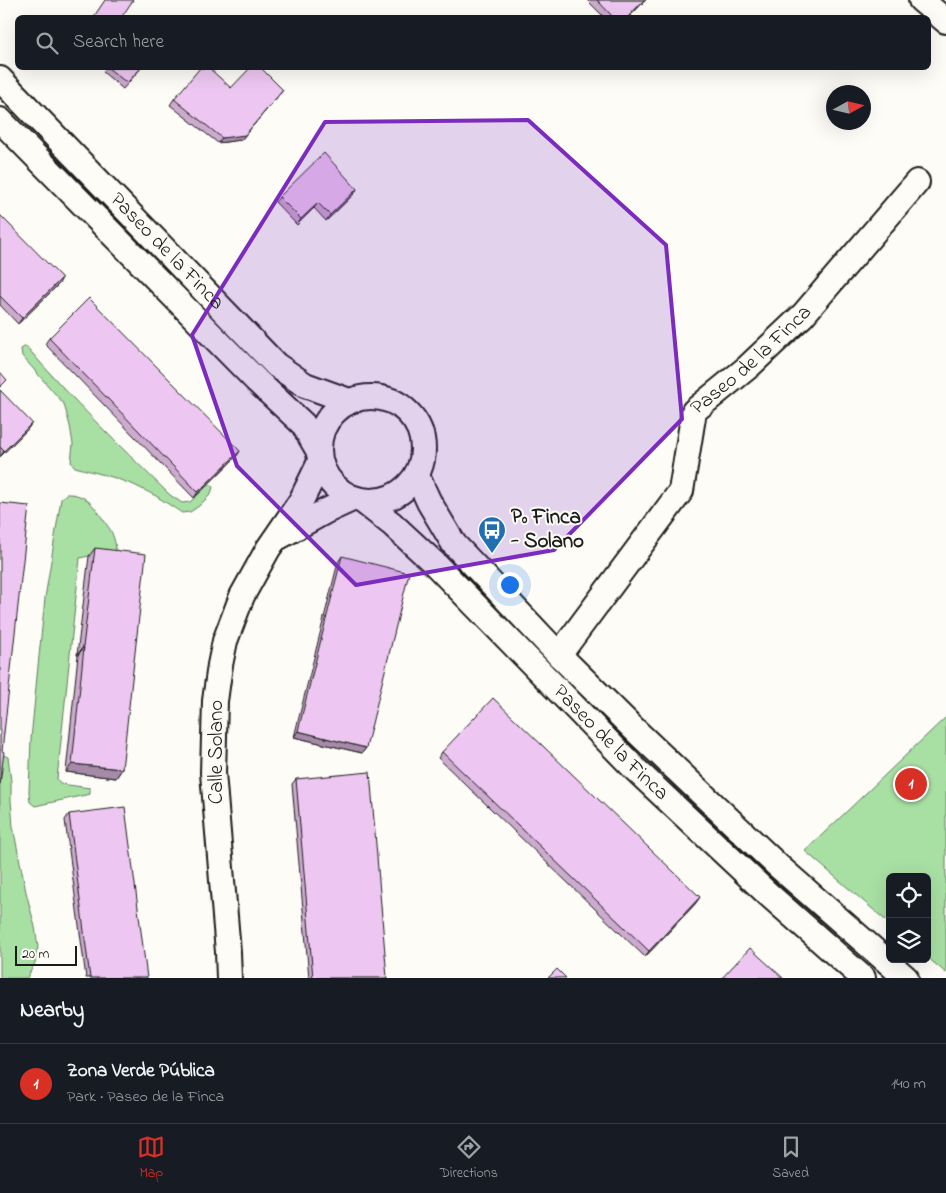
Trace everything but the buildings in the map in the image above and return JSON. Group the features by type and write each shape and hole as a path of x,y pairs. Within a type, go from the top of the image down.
{"street":[{"path":"921,0 946,21"},
{"name":"Paseo de la Finca","path":"0,79 276,364 304,385 349,401"},
{"name":"Paseo de la Finca","path":"0,120 257,381 303,424 319,456"},
{"name":"Paseo de la Finca","path":"559,655 681,491 694,411 748,367 803,315 917,182"},
{"path":"375,396 400,405 418,425 424,450 417,476 403,492 385,500 358,500 332,484 319,456 322,430 332,413 349,401 375,396"},
{"name":"Calle Solano","path":"229,978 213,773 215,701 220,664 225,641 242,596 254,573 301,500 319,456"},
{"name":"Paseo de la Finca","path":"417,476 428,502 454,544 559,655 777,865 906,978"},
{"name":"Paseo de la Finca","path":"358,500 392,524 433,562 636,770 768,894 863,978"},
{"name":"Calle Solano","path":"276,539 326,511 358,500"}],"highlighted area":[{"path":"528,120 666,245 682,419 554,550 356,585 237,466 192,335 325,122"}],"green space":[{"path":"26,346 78,403 170,495 182,503 190,502 209,484 213,487 211,494 190,512 182,513 156,496 134,485 75,467 71,462 73,444 64,404 22,356 21,349"},
{"path":"66,494 73,494 84,498 98,511 112,534 116,559 89,556 80,558 57,779 61,784 90,788 90,794 35,806 30,802 29,792 31,739 38,666 45,598 61,499"},
{"path":"946,717 946,973 931,960 931,873 886,873 886,921 805,851"},
{"path":"3,755 8,757 13,827 38,947 35,963 27,978 0,978 0,757"}],"place":[{"name":"Pº Finca - Solano","path":"492,554"},
{"name":"Zona Verde Pública","path":"911,784"}]}
